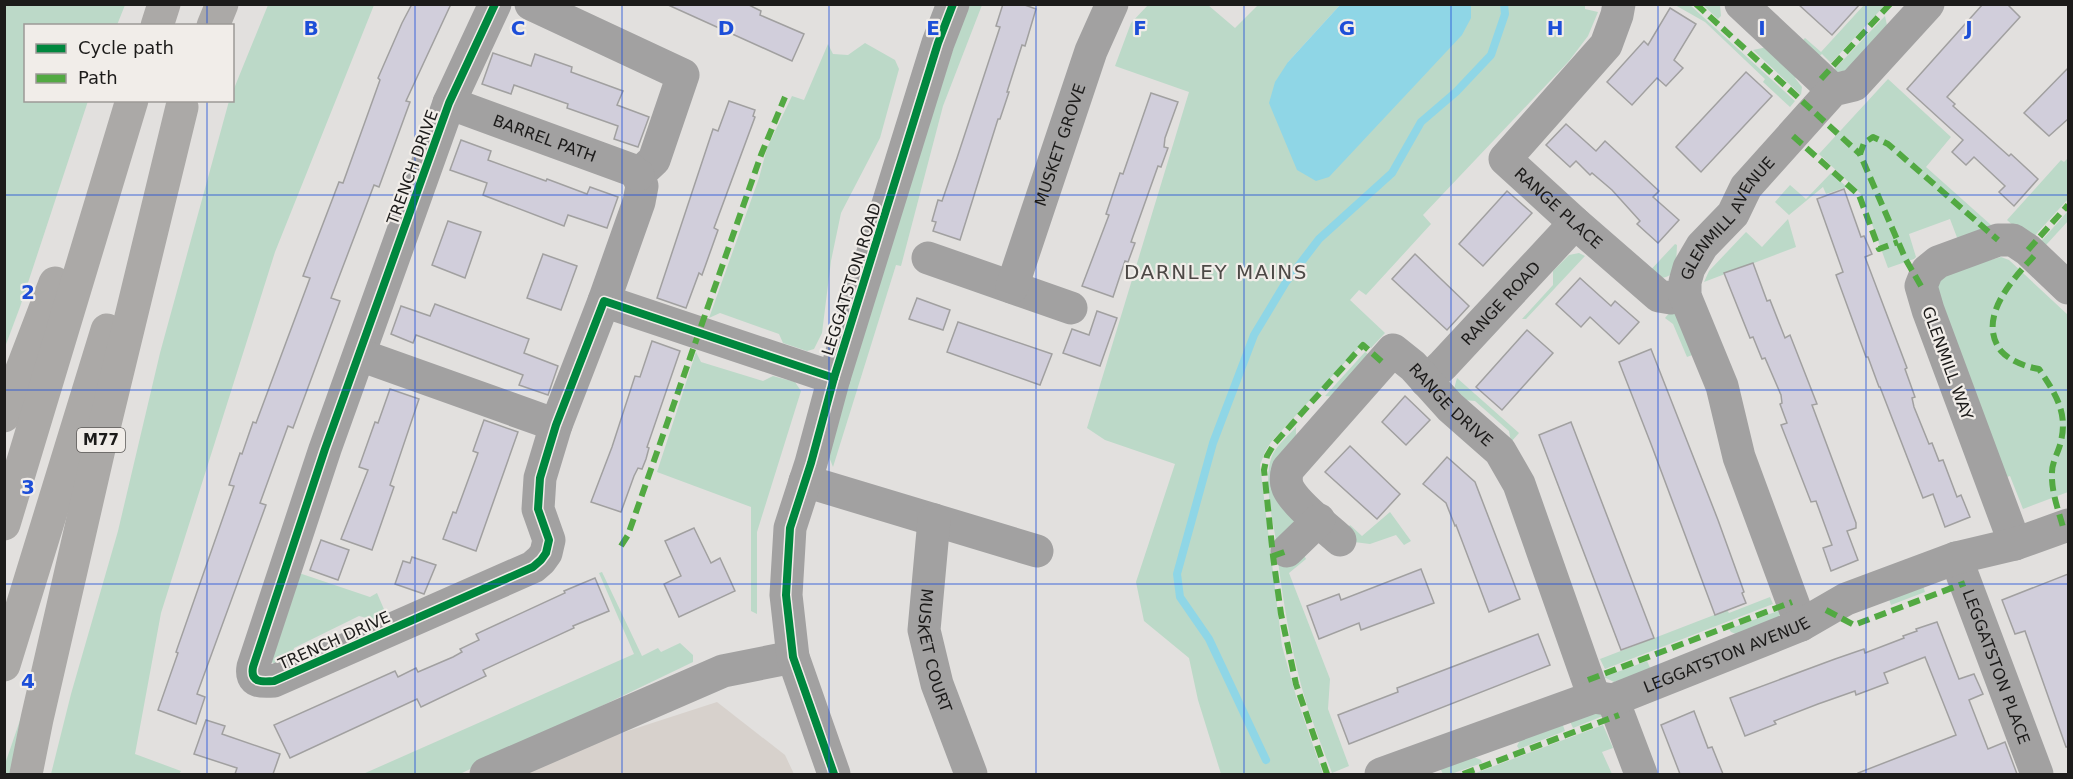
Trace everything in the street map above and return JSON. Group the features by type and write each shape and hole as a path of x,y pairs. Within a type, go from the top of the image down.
{"highway":[{"path":"157,24 164,4"},
{"path":"214,24 222,4"},
{"path":"4,416 129,102"},
{"path":"4,524 129,102"},
{"name":"M77","path":"4,665 100,351 183,104"},
{"name":"M77","path":"26,774 102,436 183,104"}],"street":[{"name":"TRENCH DRIVE","path":"495,4 449,103 325,449 253,667 252,673 255,680 260,683 285,677 533,567 542,560 549,540 538,509 540,478 556,425 639,202 642,186 638,175"},
{"path":"531,4 683,75 654,160 638,175"},
{"name":"LEGGATSTON ROAD","path":"834,774 793,657 786,595 790,528 938,43 953,4"},
{"name":"MUSKET GROVE","path":"1012,287 1091,51 1112,4"},
{"name":"RANGE PLACE","path":"1619,4 1606,45 1505,159 1659,296 1671,298 1685,296"},
{"path":"1741,4 1833,90"},
{"name":"GLENMILL AVENUE","path":"1801,625 1739,457 1722,386 1685,296 1685,282 1689,268 1702,246 1733,214 1746,187 1833,90 1854,85 1929,4"},
{"name":"BARREL PATH","path":"449,103 632,170 638,175"},
{"name":"RANGE ROAD","path":"1426,381 1443,366 1575,223"},
{"name":"GLENMILL WAY","path":"2015,544 1921,286 1927,271 1938,262 1998,240 2013,240 2028,250 2068,288"},
{"path":"928,258 1071,308"},
{"path":"604,301 834,378"},
{"name":"RANGE DRIVE","path":"1287,551 1329,530 1299,502 1288,488 1286,478 1288,469 1393,350 1413,366 1450,407 1500,451 1520,484 1604,698 1641,774"},
{"path":"360,355 556,425"},
{"path":"805,481 1037,551"},
{"name":"MUSKET COURT","path":"934,520 924,630 936,684 970,774"},
{"name":"LEGGATSTON AVENUE","path":"1381,774 1604,698 1801,625 1846,598 1956,558 2015,544 2068,525"},
{"name":"LEGGATSTON PLACE","path":"1956,558 2037,774"},
{"path":"486,774 723,671 793,657"}],"shaded area":[{"path":"717,702 785,755 794,774 495,774"}],"green space":[{"path":"5,4 125,5 117,24 24,24 24,102 88,102 5,347"},
{"path":"268,5 374,5 275,252 161,613 135,754 181,771 179,774 51,774 71,694 118,531 160,353 229,102 234,102 234,89"},
{"path":"967,5 982,5 943,106 901,266 896,265 833,467 826,449"},
{"path":"1148,5 1208,5 1235,28 1258,5 1340,5 1288,62 1470,18 1471,5 1585,5 1585,9 1598,12 1588,36 1569,61 1423,215 1431,224 1366,295 1359,290 1350,300 1385,333 1371,348 1364,342 1271,442 1260,465 1282,646 1296,696 1323,774 1221,774 1198,700 1189,658 1144,621 1136,582 1175,464 1105,440 1087,428 1189,92 1115,66 1131,23"},
{"path":"1675,5 1690,5 1795,101 1790,107 1763,82 1765,79 1705,22"},
{"path":"1703,5 1720,5 1721,16 1718,19"},
{"path":"1864,5 1885,5 1831,63 1822,54 1816,59 1802,41 1805,38 1821,52"},
{"path":"1885,16 1888,30 1854,69 1831,73"},
{"path":"865,43 895,60 899,69 880,138 841,213 831,261 822,333 814,349 807,351 783,343 779,334 720,313 709,318 759,178 767,148 792,96 804,100 828,44 833,54 848,55"},
{"path":"1772,46 1801,73 1795,78 1802,87 1801,95 1753,50"},
{"path":"1888,79 1951,137 1926,167 1991,225 1983,233 1958,240 1950,219 1909,234 1916,257 1888,268 1861,194 1819,154"},
{"path":"2068,158 2068,199 2030,241 2007,220 2061,160 2064,162"},
{"path":"1831,173 1847,187 1826,194 1823,187 1789,215 1775,202 1790,185 1806,199"},
{"path":"2068,211 2068,221 2046,245 2036,247"},
{"path":"1788,219 1796,247 1704,282 1709,271 1746,232 1762,247"},
{"path":"1675,244 1677,245 1676,262 1672,273 1663,278 1646,275"},
{"path":"1579,253 1585,256 1526,319 1522,319 1553,285 1553,271 1569,255"},
{"path":"2001,257 2009,260 2068,315 2068,492 2023,509 2010,476 2003,478 1933,293 1937,275"},
{"path":"1671,311 1676,311 1695,354 1687,357 1673,324 1665,318"},
{"path":"696,352 701,362 763,381 773,376 795,382 801,391 757,532 757,614 751,611 751,507 657,472"},
{"path":"1365,352 1372,357 1336,397 1325,396"},
{"path":"1457,378 1519,433 1511,442 1509,431 1475,401 1464,400 1454,389"},
{"path":"1296,427 1295,520 1277,546 1269,498 1268,472 1274,452"},
{"path":"1390,512 1411,541 1404,545 1396,535 1370,544 1354,542 1346,531 1350,525 1362,536"},
{"path":"1303,553 1306,559 1289,573 1330,679 1328,709 1349,766 1332,773 1300,682 1278,561"},
{"path":"602,572 642,656 658,648 661,652 680,643 693,655 693,662 460,774 363,774 634,654 599,573"},
{"path":"299,573 370,597 377,593 386,614 374,620 359,616 294,648 291,658 280,663 273,663 270,660"},
{"path":"1922,582 1925,592 1891,605 1888,596"},
{"path":"1770,597 1773,604 1605,669 1600,659 1727,610 1729,613"},
{"path":"1781,610 1778,621 1743,637 1729,629"},
{"path":"1647,661 1652,672 1614,682 1604,677"},
{"path":"31,688 17,774 5,774 5,764"},
{"path":"1595,712 1603,716 1573,728 1568,717"},
{"path":"1561,720 1565,731 1519,749 1517,746 1523,734"},
{"path":"1603,725 1613,748 1602,752 1612,774 1473,774"},
{"path":"1469,755 1481,760 1482,763 1451,774 1443,774 1439,766"}],"water":[{"path":"1340,5 1471,5 1471,18 1462,35 1329,177 1316,181 1297,170 1269,103 1275,82 1288,62"}],"building":[{"path":"412,4 451,4 406,101 410,102 379,187 374,185 331,298 340,301 293,428 288,426 260,503 266,505 197,694 205,697 196,724 158,710 234,486 229,485 240,453 242,454 253,422 256,423 310,278 303,276 339,182 343,183 380,80 378,78"},
{"path":"666,4 747,4 761,11 760,15 804,34 792,61"},
{"path":"1003,4 1022,4 1036,9 1025,46 1022,45 1007,92 1009,92 1000,119 998,119 960,240 933,231 936,222 932,221 938,200 942,201 1000,27 996,26"},
{"path":"1798,4 1860,4 1832,35"},
{"path":"1983,4 2007,4 2020,17 1947,97 1955,104 1953,106 2038,179 2014,206 1999,192 2005,186 1974,157 1966,165 1952,152 1963,140 1907,89"},
{"path":"1670,8 1696,24 1674,60 1683,68 1666,86 1657,78 1632,105 1607,82 1644,41 1648,45"},
{"path":"493,53 531,66 535,54 572,67 571,72 623,91 617,105 649,117 638,147 614,139 618,126 567,108 568,104 514,85 511,94 482,84"},
{"path":"2068,68 2068,119 2049,136 2024,113"},
{"path":"1746,72 1772,96 1701,172 1676,147"},
{"path":"1151,93 1178,102 1165,138 1164,147 1168,148 1161,167 1158,166 1131,242 1135,243 1128,262 1125,261 1113,297 1082,286 1109,215 1106,214 1120,173 1123,174"},
{"path":"729,101 755,110 753,116 755,117 714,228 718,230 702,275 699,273 686,308 657,298 713,129 718,131"},
{"path":"1566,124 1596,151 1605,141 1659,191 1653,197 1679,220 1658,243 1637,224 1640,221 1612,190 1592,173 1590,175 1576,161 1570,167 1546,145"},
{"path":"461,140 491,151 488,160 587,194 590,187 618,197 607,228 568,215 564,226 483,195 487,183 450,170"},
{"path":"1844,189 1861,237 1864,236 1872,254 1865,257 1907,368 1905,369 1915,397 1912,398 1914,407 1929,444 1932,443 1939,461 1943,460 1957,497 1961,495 1970,517 1945,527 1933,494 1923,498 1868,357 1866,357 1836,275 1843,272 1817,199"},
{"path":"1507,191 1532,213 1483,266 1459,244"},
{"path":"448,221 481,232 465,278 432,265"},
{"path":"543,254 577,266 561,310 527,298"},
{"path":"1415,254 1469,306 1447,330 1392,279"},
{"path":"1753,263 1767,301 1770,300 1785,338 1790,335 1817,404 1812,405 1856,523 1856,528 1847,531 1858,560 1831,571 1823,548 1832,545 1816,501 1811,502 1781,425 1787,423 1780,404 1782,403 1781,395 1765,358 1762,359 1753,337 1750,338 1724,273"},
{"path":"1580,278 1611,306 1615,301 1639,322 1619,344 1590,317 1581,327 1556,304"},
{"path":"917,298 950,310 943,330 909,319"},
{"path":"435,304 529,339 524,353 558,366 548,395 519,385 523,375 416,335 413,343 391,334 401,306 430,316"},
{"path":"1097,311 1117,318 1100,366 1063,353 1072,329 1089,335"},
{"path":"958,322 1052,354 1040,385 947,352"},
{"path":"1527,330 1553,353 1502,410 1476,387"},
{"path":"652,341 680,351 647,447 649,448 646,459 642,469 638,468 634,476 621,512 591,502 635,376 640,377"},
{"path":"1651,349 1744,592 1742,593 1746,603 1715,615 1619,362"},
{"path":"390,389 419,399 390,485 394,487 372,550 341,539 368,470 359,467"},
{"path":"1405,396 1430,420 1406,445 1382,422"},
{"path":"484,420 518,432 476,551 443,539 453,512 456,513 478,453 473,451"},
{"path":"1571,422 1654,638 1621,650 1539,435"},
{"path":"1350,446 1400,494 1377,519 1325,472"},
{"path":"1447,457 1475,482 1520,599 1489,612 1446,503 1423,484"},
{"path":"694,528 711,563 720,558 735,591 679,617 664,584 681,576 665,541"},
{"path":"321,540 349,550 338,580 310,570"},
{"path":"412,557 436,565 424,594 395,584 403,561 410,563"},
{"path":"1421,569 1434,603 1361,630 1359,623 1319,639 1307,606 1339,594 1341,600"},
{"path":"2068,574 2068,747 2066,747 2025,631 2015,634 2002,600"},
{"path":"595,578 609,611 483,670 486,676 421,707 417,699 290,758 274,725 395,671 398,677 416,668 418,672 453,657 462,652 460,649 479,640 476,634"},
{"path":"1937,622 1959,679 1974,674 1983,694 1969,700 1988,749 2005,742 2017,774 1858,774 1956,735 1925,657 1884,673 1888,683 1856,695 1855,691 1818,704 1774,721 1776,724 1745,736 1730,698 1864,649 1865,653 1904,638 1903,636 1917,631 1916,629"},
{"path":"1538,634 1550,665 1349,744 1338,715 1398,692 1397,688"},
{"path":"1694,711 1708,748 1712,747 1723,774 1680,774 1661,725"},
{"path":"206,720 225,726 222,734 280,754 273,774 235,774 237,768 194,754"}],"waterway":[{"path":"1266,760 1209,639 1180,597 1177,574 1213,443 1254,335 1286,282 1319,239 1392,173 1421,122 1456,92 1491,55 1505,14 1504,4"}],"marked path":[{"path":"1696,4 1860,154"},
{"path":"1821,79 1890,4"},
{"path":"621,546 628,535 761,155 785,97"},
{"path":"1793,136 1859,195 1879,249 1898,242"},
{"path":"1921,286 1906,260 1860,154 1864,143 1873,137 1888,144 1998,240"},
{"path":"2028,250 2068,205"},
{"path":"2034,256 2016,276 2000,300 1993,325 1994,338 2001,351 2009,358 2039,369 2059,403 2063,431 2053,464 2052,479 2063,527"},
{"path":"1327,774 1296,684 1281,614 1264,470 1267,456 1274,444 1363,345 1382,362"},
{"path":"1273,556 1287,551"},
{"path":"1826,610 1854,625 1965,583"},
{"path":"1588,680 1792,602"},
{"path":"1463,774 1619,715"}],"cycle path":[{"path":"495,4 449,103 325,449 253,667 255,679 274,681 533,567 541,560 546,553 549,540 538,509 540,478 556,425 604,301 834,378"},
{"path":"834,774 793,657 786,595 790,528 938,43 953,4"}],"district":[{"name":"DARNLEY MAINS","path":"1216,272"}]}
